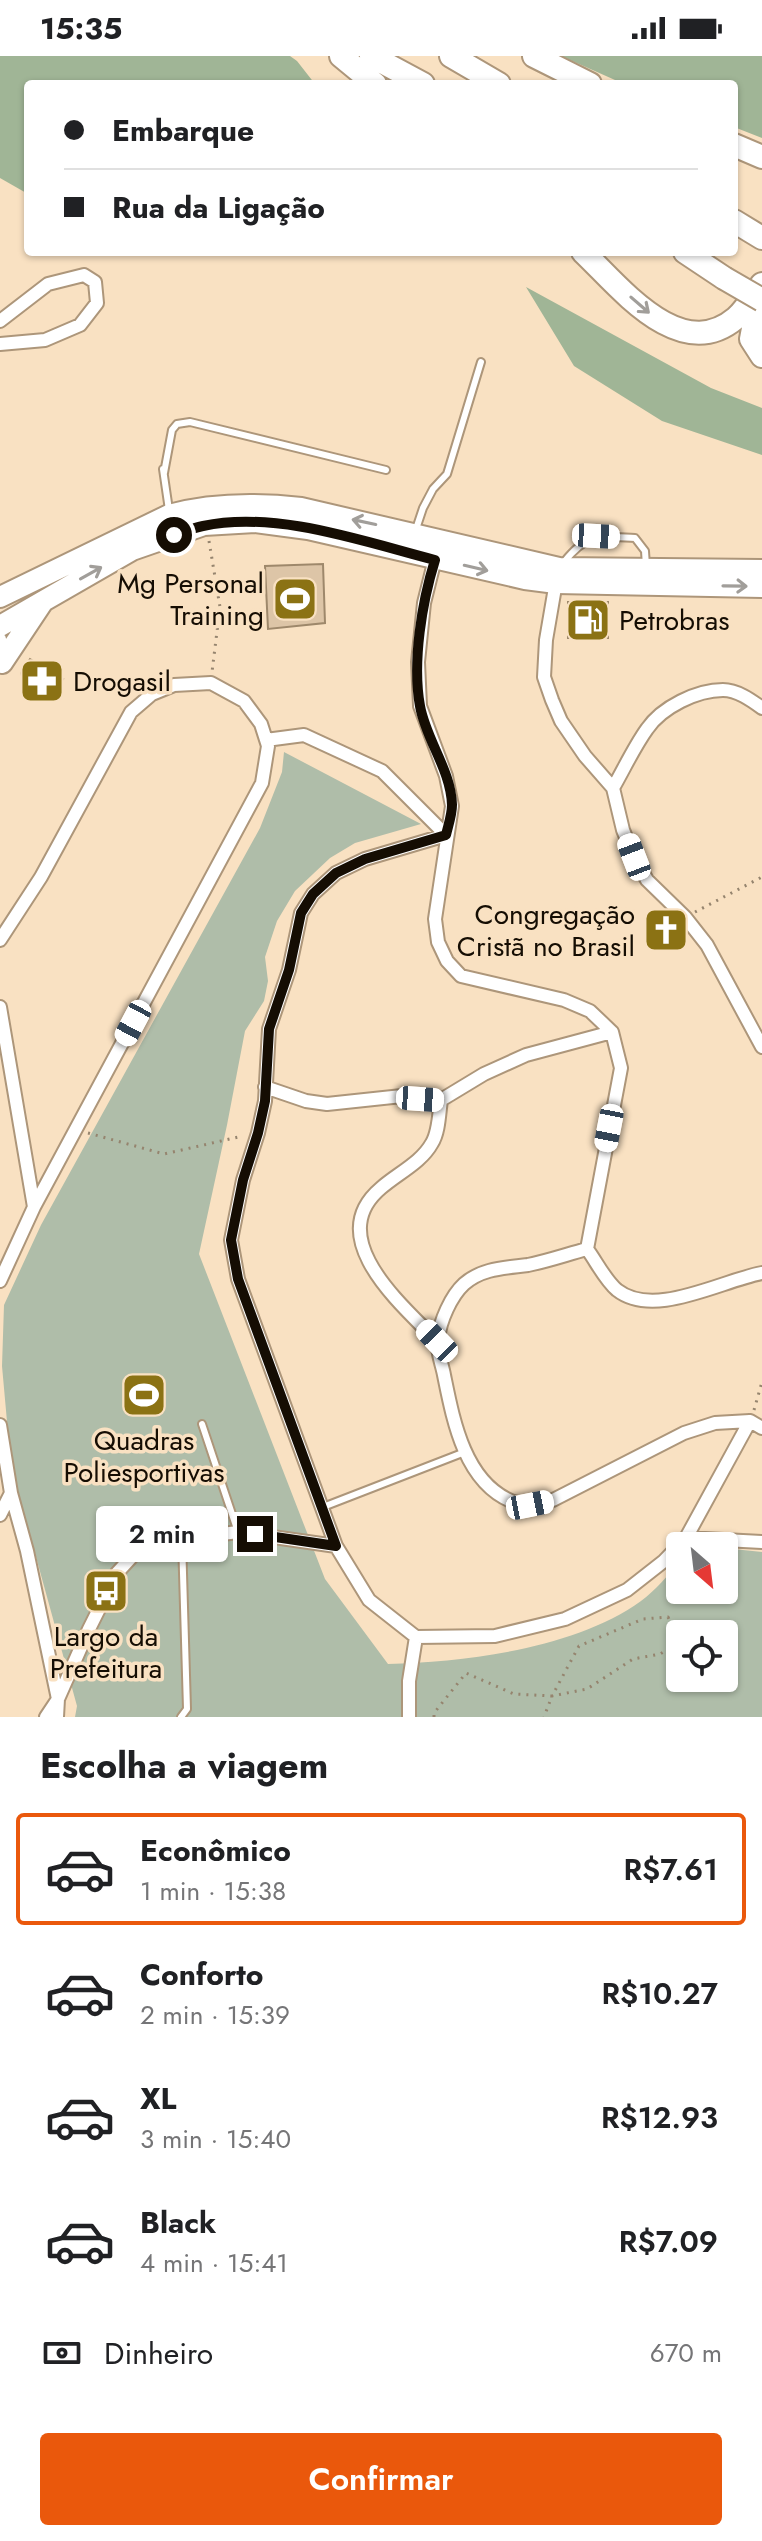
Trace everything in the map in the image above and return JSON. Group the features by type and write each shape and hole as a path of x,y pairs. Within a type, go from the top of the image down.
{"highway":[{"path":"341,56 370,80"},
{"path":"371,56 416,80"},
{"path":"451,56 492,80"},
{"path":"534,56 582,80"},
{"path":"738,147 762,157"},
{"path":"587,256 662,323 689,333 726,325 738,316 762,284"},
{"path":"691,256 762,300"},
{"path":"762,306 755,318 751,339 762,356"}],"main road":[{"path":"0,626 132,550 193,509 260,503 301,508 415,534 438,550"},
{"path":"0,597 171,525 255,522 438,550 525,579 557,575 646,577 762,587"},
{"path":"646,577 762,570"},
{"path":"1,665 45,598"}],"street":[{"path":"0,321 48,284 84,275 95,282 97,303 80,325 45,340 0,344"},
{"path":"438,550 424,603 418,662 420,706 446,776 452,806 435,919 438,942 447,961 461,976 564,1000 590,1011 612,1032 621,1068 587,1249 615,1289 635,1300 659,1302 762,1273"},
{"path":"557,575 546,640 544,677 561,721 585,756 613,788 623,830 647,880 685,917 707,945 762,1047"},
{"path":"0,639 1,665"},
{"path":"0,940 41,877 131,712 152,694 174,685 211,683 244,701 261,724 268,746 262,783 34,1207 0,1281"},
{"path":"613,788 648,727 668,708 697,695 724,690 748,698 762,708"},
{"path":"266,740 304,735 382,771 446,835"},
{"path":"446,835 365,859 336,873 313,894 301,913 289,970 269,1029 258,1133 243,1180 231,1240 238,1279 336,1546 369,1600 416,1637 495,1636 565,1619 627,1590 666,1559"},
{"path":"0,1007 34,1207"},
{"path":"265,1087 306,1101 327,1104 402,1096 441,1100 484,1074 526,1055 612,1032"},
{"path":"437,1341 379,1282 362,1245 360,1219 369,1200 422,1157 434,1141 441,1100"},
{"path":"587,1249 528,1265 498,1268 474,1276 461,1287 446,1312 437,1341 451,1407 465,1452 492,1490 512,1501 530,1505 553,1500 684,1433 715,1423 756,1425 690,1532"},
{"path":"0,1425 11,1493 27,1551 58,1699 57,1717"},
{"path":"0,1515 11,1493"},
{"path":"46,1717 58,1699 117,1573 137,1551 182,1539 238,1532 336,1546"},
{"path":"738,1541 762,1542"},
{"path":"409,1717 409,1681 416,1637"}],"lane":[{"path":"415,534 428,499 447,474 481,362"},
{"path":"171,525 163,469 172,430 177,424 190,422 386,470"},
{"path":"557,575 577,546 596,536 635,538 645,551 646,577"},
{"path":"202,1424 238,1532"},
{"path":"320,1508 465,1452"},
{"path":"181,1717 187,1709 182,1539"}],"path":[{"path":"204,525 215,566 220,607 211,683"},
{"path":"685,917 762,877"},
{"path":"76,1129 164,1154 258,1133"},
{"path":"756,1425 762,1382"},
{"path":"434,1717 466,1673 514,1694 552,1696 587,1689 633,1659 660,1654 680,1642 668,1617 643,1619 579,1646 552,1696 544,1717"}],"green space":[{"path":"0,56 290,56 312,80 24,80 24,192 0,178"},
{"path":"561,56 762,56 762,138 738,129 738,80 615,80"},
{"path":"526,287 711,388 762,408 762,455 662,421 574,366"},
{"path":"284,752 421,824 355,843 330,858 295,891 277,921 265,957 268,981 264,1001 245,1031 199,1254 325,1579 388,1664 419,1663 486,1656 553,1641 585,1630 641,1601 666,1577 666,1604 738,1604 738,1549 762,1552 762,1717 75,1717 77,1706 11,1466 2,1366 4,1305 41,1225 260,828 282,772"}],"building":[{"name":"Mg Personal Training","path":"323,564 325,623 268,629 265,566"},
{"name":"Petrobras","path":"568,602 608,602 608,638 568,638"},
{"name":"Drogasil","path":"30,659 63,679 49,698 25,684 21,673"}],"place":[{"name":"Mg Personal Training","path":"295,599"},
{"name":"Petrobras","path":"588,620"},
{"name":"Drogasil","path":"42,681"},
{"name":"Congregação Cristã no Brasil","path":"666,930"},
{"name":"Quadras Poliesportivas","path":"144,1395"},
{"name":"Largo da Prefeitura","path":"106,1591"}],"route":[{"path":"174,535 204,525 255,522 308,529 435,560 424,603 418,662 420,706 446,776 452,806 446,835 365,859 336,873 313,894 301,913 289,970 269,1029 265,1101 243,1180 231,1240 238,1279 336,1546 255,1534"}]}
